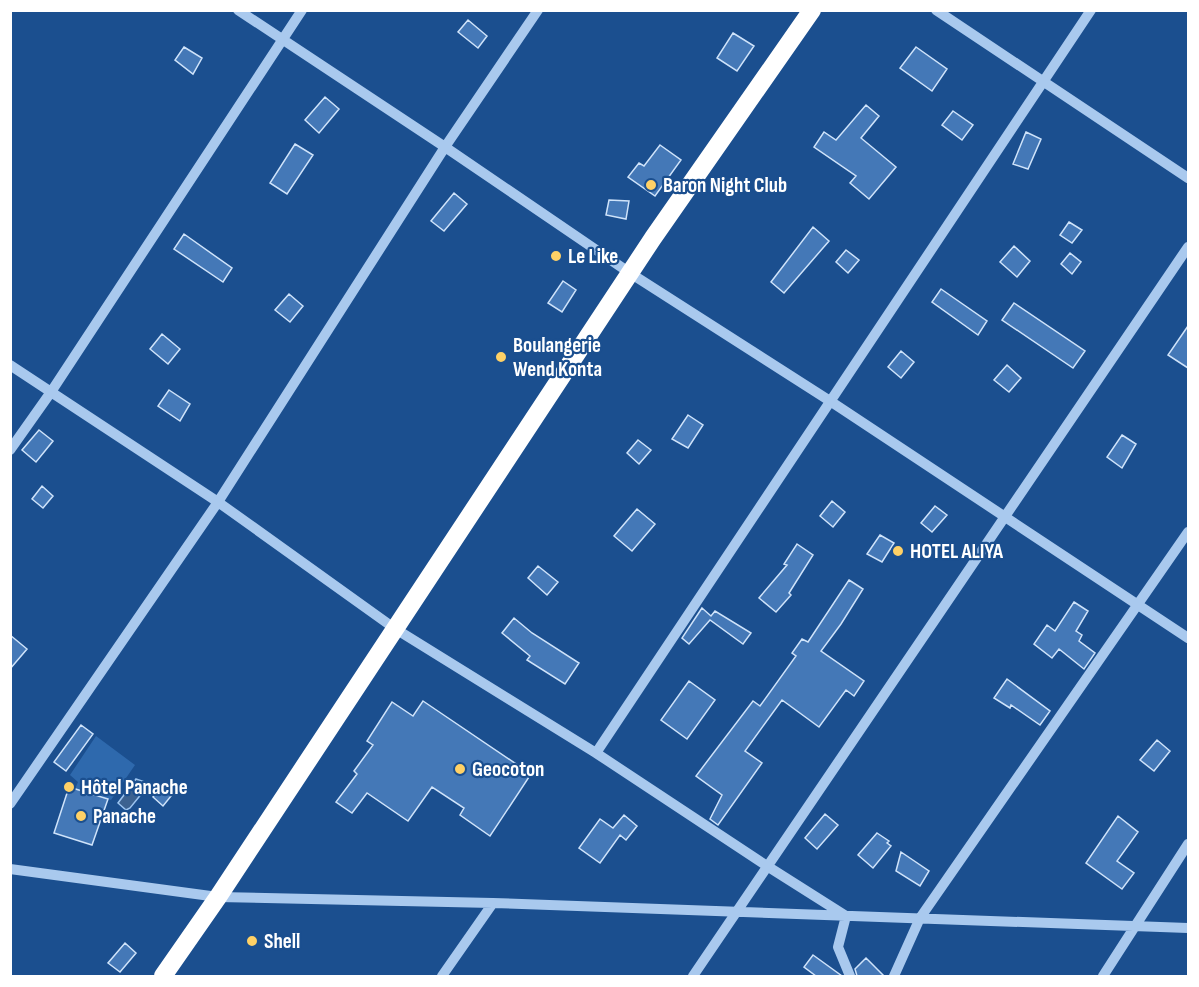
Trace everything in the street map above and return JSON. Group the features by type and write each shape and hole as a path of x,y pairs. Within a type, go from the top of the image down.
{"highway":[{"path":"163,976 218,897 630,273 812,10"}],"street":[{"path":"238,10 630,273 830,401 1188,638"},
{"path":"10,450 51,392 302,10"},
{"path":"10,804 218,502 445,147 538,10"},
{"path":"936,10 1188,178"},
{"path":"596,753 1091,10"},
{"path":"693,976 1188,247"},
{"path":"10,365 218,502 394,628 596,753 846,916"},
{"path":"894,976 920,918 1188,532"},
{"path":"1103,976 1188,844"},
{"path":"10,869 218,897 492,903 1188,928"},
{"path":"442,976 492,903"},
{"path":"846,916 838,947 850,976"}],"shaded area":[{"path":"96,736 135,765 111,800 92,788 89,793 75,789 78,782 70,775"},
{"path":"136,779 145,782 147,787 126,810 118,803"}],"building":[{"path":"468,20 487,36 478,48 458,32"},
{"path":"733,33 754,46 737,71 717,58"},
{"path":"184,47 202,58 193,74 175,60"},
{"path":"916,47 947,69 932,91 900,68"},
{"path":"325,97 339,109 319,133 305,120"},
{"path":"866,105 879,116 861,138 896,167 869,199 850,183 856,176 814,147 824,132 836,140"},
{"path":"953,111 973,125 962,140 942,125"},
{"path":"1026,132 1041,139 1028,169 1013,164"},
{"path":"295,144 313,155 287,194 270,183"},
{"path":"660,145 681,160 655,196 628,177 639,163 644,166"},
{"path":"454,193 467,204 444,231 431,221"},
{"path":"609,200 629,201 626,219 606,215"},
{"path":"1069,222 1082,230 1072,243 1060,235"},
{"path":"813,227 829,241 784,293 771,282"},
{"path":"184,234 232,268 223,282 174,249"},
{"path":"1014,246 1030,261 1017,277 1000,262"},
{"path":"846,250 859,260 848,273 836,262"},
{"path":"1070,253 1081,262 1072,274 1061,264"},
{"path":"563,281 576,290 562,312 548,303"},
{"path":"941,289 987,321 978,335 932,302"},
{"path":"289,294 303,306 290,322 275,310"},
{"path":"1014,303 1085,351 1073,368 1002,320"},
{"path":"1188,326 1188,368 1168,355"},
{"path":"162,334 180,349 168,364 150,349"},
{"path":"901,351 914,362 901,378 888,367"},
{"path":"1007,365 1021,378 1009,392 994,380"},
{"path":"169,390 190,404 180,421 158,406"},
{"path":"688,415 703,425 688,448 672,439"},
{"path":"39,430 53,441 36,462 22,450"},
{"path":"1122,435 1136,444 1122,468 1107,457"},
{"path":"638,440 651,450 639,464 627,453"},
{"path":"42,486 53,496 43,508 32,499"},
{"path":"832,501 845,512 833,527 820,516"},
{"path":"935,506 947,515 932,532 921,523"},
{"path":"637,509 655,524 632,551 614,536"},
{"path":"880,535 894,543 882,562 867,554"},
{"path":"797,544 813,555 789,593 791,595 776,612 759,598 787,565 784,564"},
{"path":"538,566 558,582 547,595 528,578"},
{"path":"849,580 863,589 821,651 864,681 854,696 846,690 819,727 782,700 745,751 762,763 718,825 710,819 722,795 696,776 753,701 760,706 796,656 792,653 802,639 808,642"},
{"path":"1074,602 1088,611 1076,631 1082,635 1079,641 1095,653 1084,669 1059,649 1052,658 1034,644 1047,625 1055,631"},
{"path":"702,608 711,616 715,611 751,633 743,644 710,620 689,644 682,638"},
{"path":"514,618 532,633 579,663 565,684 527,660 530,656 502,633"},
{"path":"10,635 27,649 10,669"},
{"path":"1007,679 1050,711 1040,725 1011,705 1010,708 994,698"},
{"path":"689,681 715,700 687,739 661,720"},
{"name":"Geocoton","path":"423,701 531,774 490,836 460,815 464,808 432,787 408,821 367,793 352,813 336,802 357,774 354,771 373,745 367,741 392,702 413,716"},
{"path":"81,725 93,734 66,771 54,762"},
{"path":"1157,740 1170,751 1154,771 1140,760"},
{"name":"Panache","path":"69,787 108,799 92,845 54,833"},
{"path":"161,787 171,796 163,806 153,797"},
{"path":"825,814 838,825 817,849 805,838"},
{"path":"624,815 637,826 626,840 620,835 600,863 579,848 600,819 613,828"},
{"path":"1118,816 1138,832 1117,861 1134,873 1122,889 1086,863"},
{"path":"877,833 889,841 887,843 891,846 873,868 858,855"},
{"path":"901,852 929,871 920,886 896,871"},
{"path":"125,943 136,953 120,972 108,963"},
{"path":"813,955 842,976 816,976 804,967"},
{"path":"866,958 884,976 857,976 855,969"}],"place":[{"name":"Baron Night Club","path":"651,185"},
{"name":"Le Like","path":"556,256"},
{"name":"Boulangerie Wend Konta","path":"501,357"},
{"name":"HOTEL ALIYA","path":"898,551"},
{"name":"Geocoton","path":"460,769"},
{"name":"Hôtel Panache","path":"69,787"},
{"name":"Panache","path":"81,816"},
{"name":"Shell","path":"252,941"}]}
